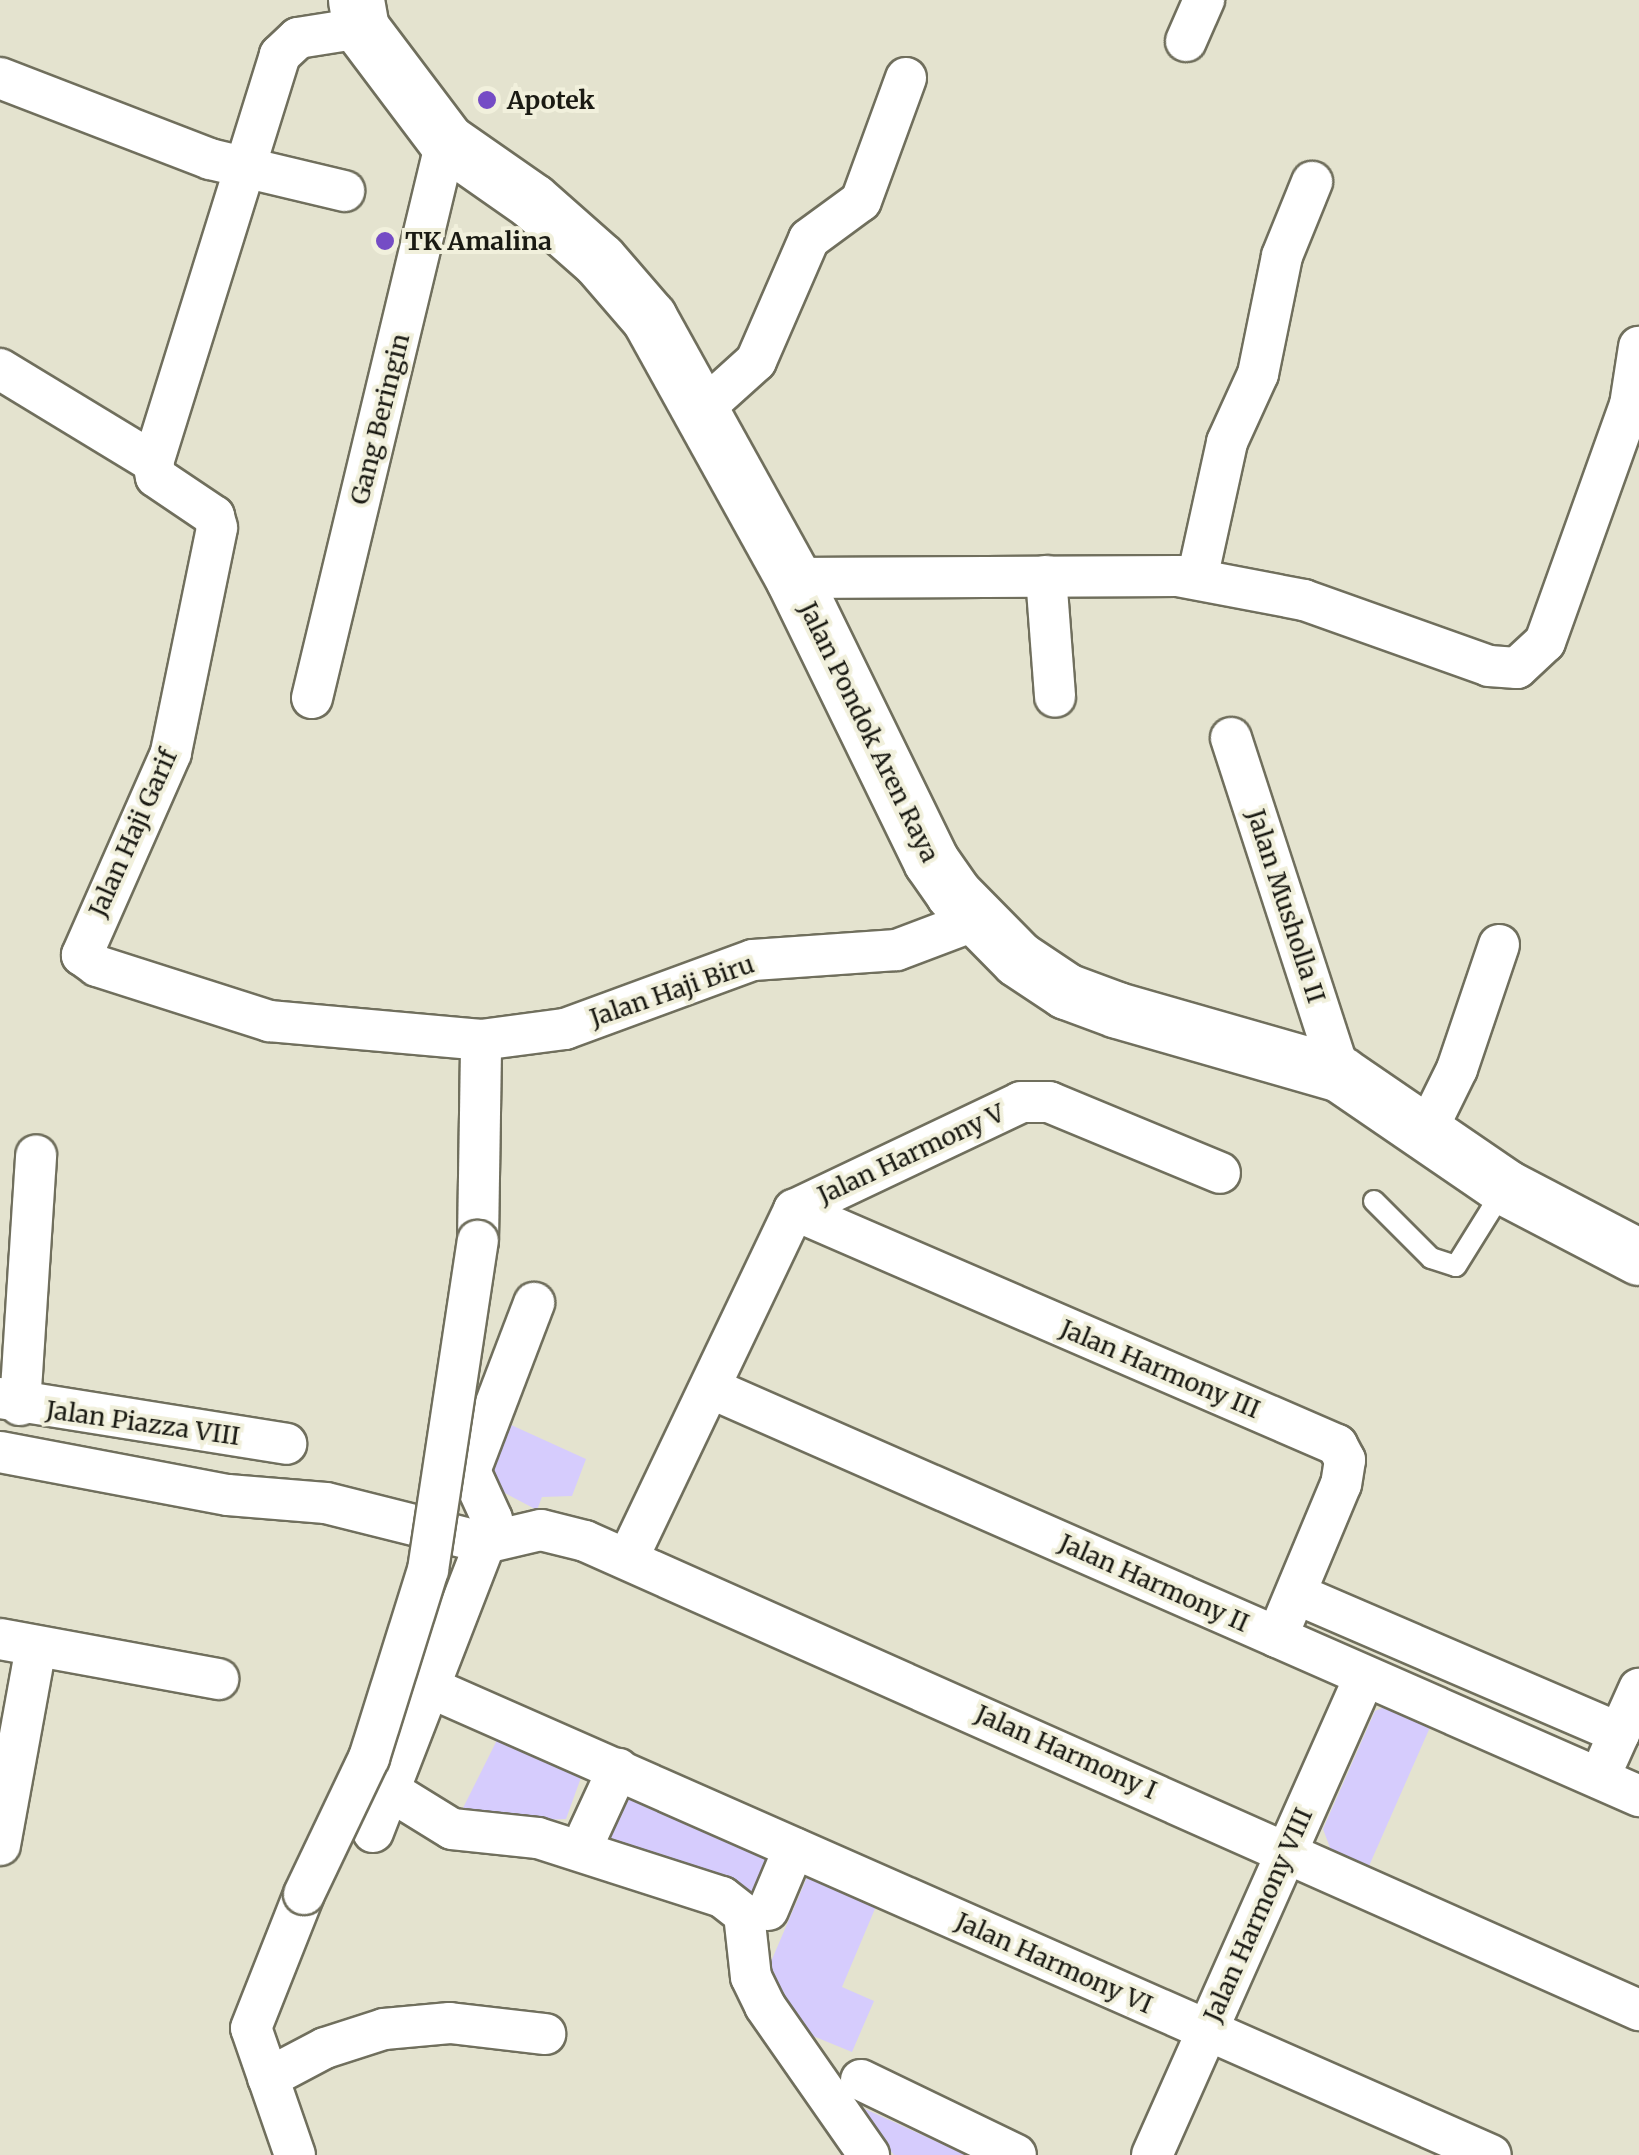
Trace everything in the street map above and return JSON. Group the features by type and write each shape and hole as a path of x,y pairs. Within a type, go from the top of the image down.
{"main road":[{"name":"Jalan Pondok Aren Raya","path":"359,14 446,141 532,201 598,260 649,318 704,408 793,578 931,861 979,920 1018,959 1066,991 1340,1074 1505,1187 1639,1257"}],"street":[{"path":"1186,41 1204,0"},
{"path":"0,369 153,462 287,45 359,14"},
{"path":"0,78 248,168 344,191"},
{"path":"704,408 756,361 809,239 861,201 906,78"},
{"name":"Gang Beringin","path":"312,698 446,141"},
{"path":"1197,579 1228,442 1258,374 1278,271 1312,182"},
{"path":"793,578 1197,579 1304,600 1489,666 1516,668 1545,642 1630,405 1639,347"},
{"path":"1630,405 1639,448"},
{"name":"Jalan Haji Garif","path":"153,462 156,476 214,516 218,528 171,753 82,955 97,966 269,1021 481,1040"},
{"path":"1046,576 1055,698"},
{"name":"Jalan Musholla II","path":"1232,738 1340,1074"},
{"name":"Jalan Haji Biru","path":"481,1040 565,1029 753,960 897,950 979,920"},
{"path":"1427,1130 1457,1070 1499,945"},
{"path":"294,2155 251,2028 254,2011 304,1894 369,1758 428,1570 478,1242 481,1040"},
{"name":"Jalan Harmony V","path":"628,1558 794,1210 1020,1102 1049,1102 1220,1173"},
{"path":"10,1402 36,1156"},
{"name":"Jalan Harmony III","path":"794,1210 1336,1446 1345,1460 1341,1484 1277,1638"},
{"path":"373,1832 392,1792 485,1544 492,1519 470,1471 534,1303"},
{"name":"Jalan Harmony II","path":"710,1388 1639,1796"},
{"name":"Jalan Piazza VIII","path":"10,1402 286,1444"},
{"name":"Jalan Harmony I","path":"0,1452 228,1494 292,1525 339,1533 381,1520 485,1544 541,1530 628,1558 1639,2010"},
{"path":"1296,1594 1619,1733"},
{"path":"0,1846 18,1642 218,1680"},
{"name":"Jalan Harmony VIII","path":"1152,2155 1365,1676"},
{"name":"Jalan Harmony VI","path":"431,1688 1491,2155"},
{"path":"1599,1778 1639,1689"},
{"path":"588,1834 618,1770"},
{"path":"392,1792 452,1828 538,1838 722,1897 744,1914 751,1977 765,2006 869,2155"},
{"path":"768,1910 794,1848"},
{"path":"268,2078 325,2048 384,2029 450,2024 545,2034"},
{"path":"861,2080 1016,2155"}],"lane":[{"path":"1374,1201 1431,1258 1456,1266 1505,1187"}],"shaded area":[{"path":"509,1424 586,1459 572,1496 542,1497 537,1510 503,1492 490,1468"},
{"path":"1386,1706 1431,1725 1369,1866 1332,1853 1323,1829 1375,1711"},
{"path":"499,1736 583,1772 566,1819 492,1822 462,1810"},
{"path":"623,1789 765,1852 770,1866 761,1891 751,1895 600,1838"},
{"path":"808,1875 877,1904 842,1987 874,2001 852,2052 813,2036 767,1971"},
{"path":"852,2103 966,2155 894,2155"}],"place":[{"name":"Apotek","path":"487,100"},
{"name":"TK Amalina","path":"385,241"}]}
